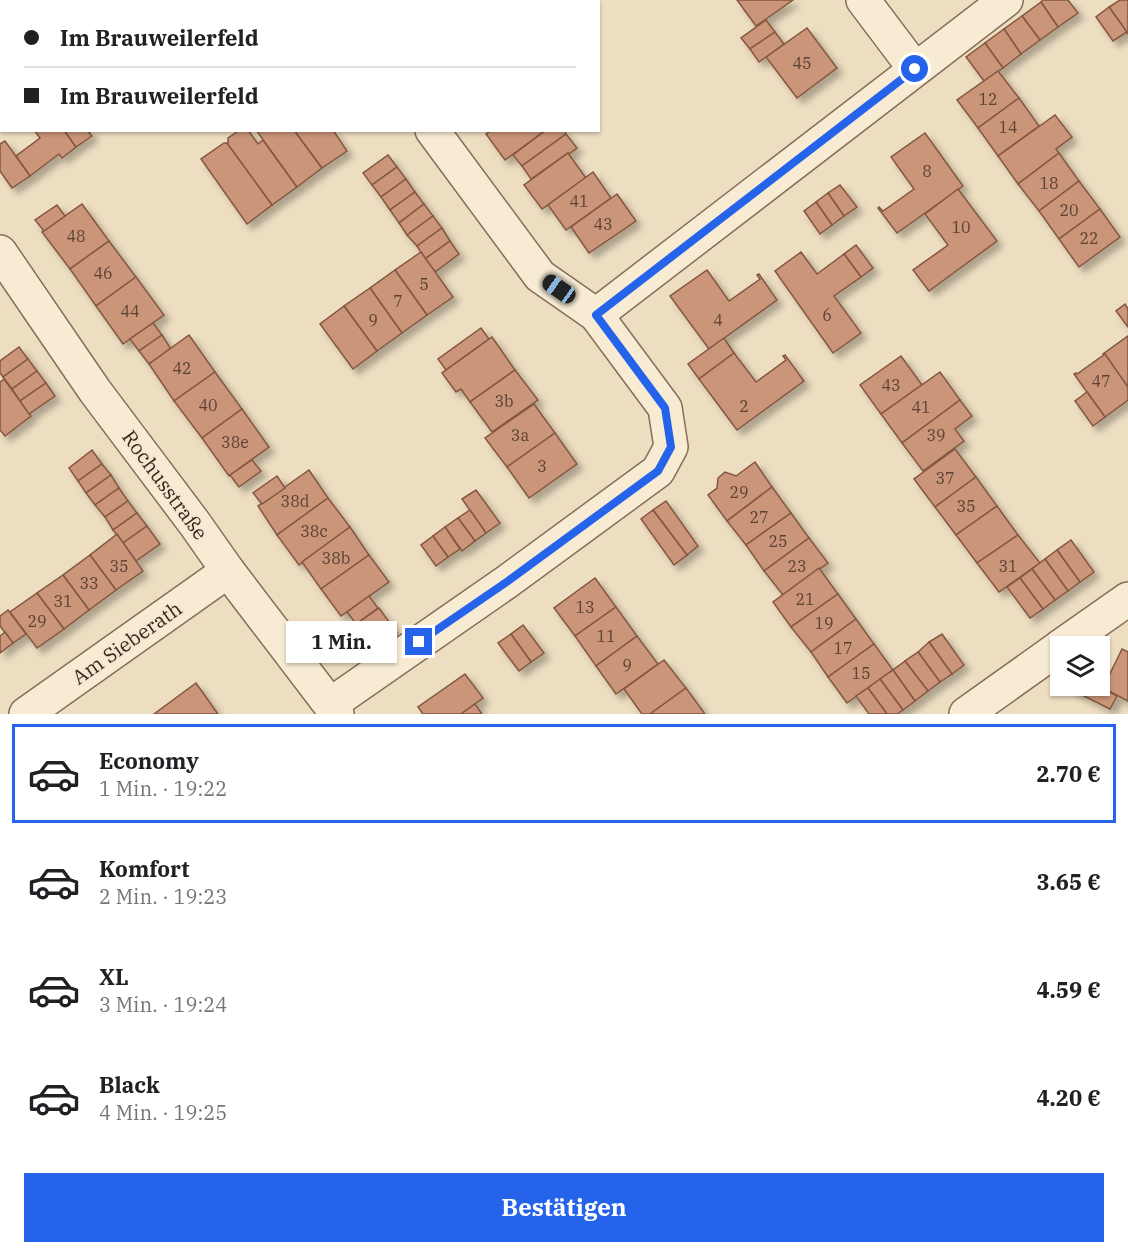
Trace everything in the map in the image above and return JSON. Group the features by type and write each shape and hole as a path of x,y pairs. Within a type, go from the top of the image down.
{"street":[{"path":"862,0 915,69"},
{"path":"596,315 1006,0"},
{"path":"334,709 658,471 671,447 665,408 596,315 540,276 433,132"},
{"name":"Rochusstraße","path":"0,252 95,391 228,571 334,709"},
{"name":"Am Sieberath","path":"26,714 228,571"},
{"path":"1076,636 1128,599"},
{"path":"966,714 1050,655"}],"building":[{"path":"737,0 793,0 756,26"},
{"path":"1043,0 1068,0 1078,13 1058,27 1041,2"},
{"path":"1120,0 1128,0 1128,34 1109,7"},
{"path":"1041,2 1058,27 1040,40 1022,16"},
{"path":"1109,7 1127,32 1113,41 1096,17"},
{"path":"1022,16 1040,40 1021,54 1004,29"},
{"path":"766,20 775,32 750,49 741,38"},
{"path":"807,28 837,68 797,98 766,57"},
{"path":"1004,29 1021,54 1003,68 985,43"},
{"path":"775,32 784,44 759,62 750,49"},
{"path":"985,43 1003,68 984,81 966,57"},
{"path":"998,71 1019,98 978,128 957,100"},
{"path":"1019,98 1039,126 998,156 978,128"},
{"path":"1055,115 1072,137 1056,149 1059,153 1018,184 998,156"},
{"path":"36,132 65,132 76,147 62,158 59,154 30,176 16,156 40,138"},
{"path":"65,132 90,132 92,136 76,147"},
{"path":"237,132 249,132 258,144 263,140 297,187 272,205 228,145 228,138"},
{"path":"257,132 295,132 322,168 297,187"},
{"path":"295,132 334,132 347,151 322,168"},
{"path":"489,132 543,132 505,160 486,134"},
{"path":"543,132 565,132 566,134 522,166 513,155"},
{"path":"925,133 963,186 897,233 878,208 883,211 914,189 891,157"},
{"path":"566,134 577,148 531,179 522,166"},
{"path":"5,141 30,176 12,188 0,171 0,144"},
{"path":"227,143 272,205 247,224 201,159"},
{"path":"568,153 586,178 542,209 524,185"},
{"path":"1059,153 1079,181 1039,211 1018,184"},
{"path":"388,155 397,167 372,185 363,173"},
{"path":"397,167 406,179 381,197 372,185"},
{"path":"593,172 611,198 566,230 548,205"},
{"path":"406,179 415,192 390,210 381,197"},
{"path":"1079,181 1100,209 1059,239 1039,211"},
{"path":"840,185 857,207 844,216 828,193"},
{"path":"958,189 997,241 929,291 913,270 948,245 925,214"},
{"path":"415,192 424,204 399,223 390,210"},
{"path":"828,193 844,216 832,225 816,202"},
{"path":"617,194 636,221 589,253 571,227"},
{"path":"816,202 832,225 820,234 804,211"},
{"path":"82,204 109,241 70,269 42,232"},
{"path":"424,204 433,216 407,235 399,223"},
{"path":"57,205 65,216 44,231 35,220"},
{"path":"1100,209 1120,237 1079,267 1059,239"},
{"path":"433,216 442,228 417,246 407,235"},
{"path":"442,228 450,241 425,259 417,246"},
{"path":"109,241 136,277 96,306 70,269"},
{"path":"450,241 459,254 435,272 425,259"},
{"path":"856,245 873,268 861,277 844,254"},
{"path":"421,252 453,297 427,315 395,270"},
{"path":"801,252 817,274 844,254 861,277 834,296 861,333 833,353 775,271"},
{"path":"395,270 427,315 402,333 370,288"},
{"path":"707,270 729,301 760,279 757,275 759,274 777,300 709,349 670,296"},
{"path":"136,277 164,315 123,344 96,306"},
{"path":"370,288 402,333 377,351 344,306"},
{"path":"1125,304 1128,309 1128,327 1116,311"},
{"path":"344,306 377,351 353,369 320,324"},
{"path":"153,323 162,335 139,351 130,339"},
{"path":"481,328 489,339 446,370 438,359"},
{"path":"162,335 171,349 149,364 139,351"},
{"path":"189,335 215,372 174,401 149,364"},
{"path":"1128,336 1128,387 1103,354"},
{"path":"492,337 515,370 470,402 461,389 456,392 442,373"},
{"path":"724,338 734,353 699,379 688,364"},
{"path":"19,347 28,359 3,377 0,373 0,361"},
{"path":"734,353 756,382 786,360 783,356 785,355 804,381 737,430 699,379"},
{"path":"1105,354 1128,387 1128,400 1105,417 1074,374"},
{"path":"901,356 922,385 881,414 860,385"},
{"path":"28,359 37,371 12,389 3,377"},
{"path":"515,370 538,400 492,432 470,402"},
{"path":"37,371 46,383 20,401 12,389"},
{"path":"215,372 242,409 202,438 174,401"},
{"path":"940,372 960,400 902,443 881,414"},
{"path":"4,379 31,416 5,436 0,430 0,382"},
{"path":"46,383 55,396 29,414 20,401"},
{"path":"1087,392 1105,417 1093,426 1075,401"},
{"path":"960,400 972,416 955,429 964,441 923,471 902,443"},
{"path":"534,404 555,433 507,467 485,438"},
{"path":"242,409 269,447 229,476 202,438"},
{"path":"555,433 577,464 529,498 507,467"},
{"path":"955,449 976,477 935,507 914,479"},
{"path":"92,450 102,464 78,481 69,468"},
{"path":"252,460 261,471 239,487 230,475"},
{"path":"755,462 772,487 727,521 708,495 717,488 718,478 725,472 736,476"},
{"path":"102,464 111,475 86,493 78,481"},
{"path":"309,470 328,498 277,535 258,506"},
{"path":"111,475 119,488 95,505 86,493"},
{"path":"277,476 285,488 262,504 253,493"},
{"path":"976,477 997,506 956,535 935,507"},
{"path":"772,487 791,513 746,545 727,521"},
{"path":"119,488 128,501 105,517 95,505"},
{"path":"476,490 500,523 486,533 462,499"},
{"path":"328,498 350,527 299,565 277,535"},
{"path":"128,501 137,513 113,530 105,517"},
{"path":"666,501 698,546 687,555 653,510"},
{"path":"997,506 1018,535 977,563 956,535"},
{"path":"470,510 486,533 475,541 458,518"},
{"path":"653,510 687,555 674,565 641,519"},
{"path":"137,513 147,526 123,543 113,530"},
{"path":"791,513 809,538 764,571 746,545"},
{"path":"458,518 475,541 462,551 445,527"},
{"path":"147,526 160,544 136,561 123,543"},
{"path":"350,527 369,555 321,589 302,562"},
{"path":"445,527 460,549 448,557 433,536"},
{"path":"117,534 143,571 116,590 90,555"},
{"path":"1018,535 1040,563 999,592 977,563"},
{"path":"433,536 448,557 436,566 421,545"},
{"path":"809,538 828,563 783,595 764,571"},
{"path":"1071,540 1094,572 1080,582 1057,550"},
{"path":"1057,550 1080,582 1068,591 1045,559"},
{"path":"90,555 116,590 89,610 63,575"},
{"path":"369,555 389,582 341,616 321,589"},
{"path":"1045,559 1068,591 1055,600 1032,569"},
{"path":"819,568 838,594 791,627 773,602"},
{"path":"1032,569 1055,600 1043,609 1020,578"},
{"path":"63,575 89,610 64,629 37,593"},
{"path":"595,578 616,607 575,636 554,608"},
{"path":"1020,578 1043,609 1030,618 1007,587"},
{"path":"37,593 64,629 37,648 10,612"},
{"path":"838,594 856,619 811,652 791,627"},
{"path":"369,596 378,608 356,624 347,612"},
{"path":"616,607 637,636 596,666 575,636"},
{"path":"379,608 397,633 372,649 355,625"},
{"path":"8,610 26,634 13,643 0,626 0,616"},
{"path":"856,619 874,644 828,677 811,652"},
{"path":"523,625 544,653 531,662 511,634"},
{"path":"5,632 13,643 0,653 0,636"},
{"path":"511,634 531,662 519,671 498,643"},
{"path":"942,634 964,665 952,674 929,642"},
{"path":"637,636 658,664 616,694 596,666"},
{"path":"929,642 952,674 940,682 918,652"},
{"path":"874,644 893,670 847,703 828,677"},
{"path":"1122,649 1128,652 1128,701 1110,692 1110,674"},
{"path":"918,652 940,682 928,691 905,661"},
{"path":"664,660 686,688 650,714 642,714 624,689"},
{"path":"905,661 928,691 915,701 893,670"},
{"path":"893,670 915,701 903,710 880,679"},
{"path":"465,674 483,698 461,714 423,714 418,707"},
{"path":"880,679 903,710 897,714 887,714 868,688"},
{"path":"196,683 218,714 154,714"},
{"path":"686,688 705,714 650,714"},
{"path":"868,688 887,714 869,714 856,696"},
{"path":"1110,692 1117,696 1110,709 1084,696 1110,696"},
{"path":"475,704 482,714 461,714"}],"route":[{"path":"419,642 508,581 658,471 671,447 665,408 596,315 915,69"}]}
